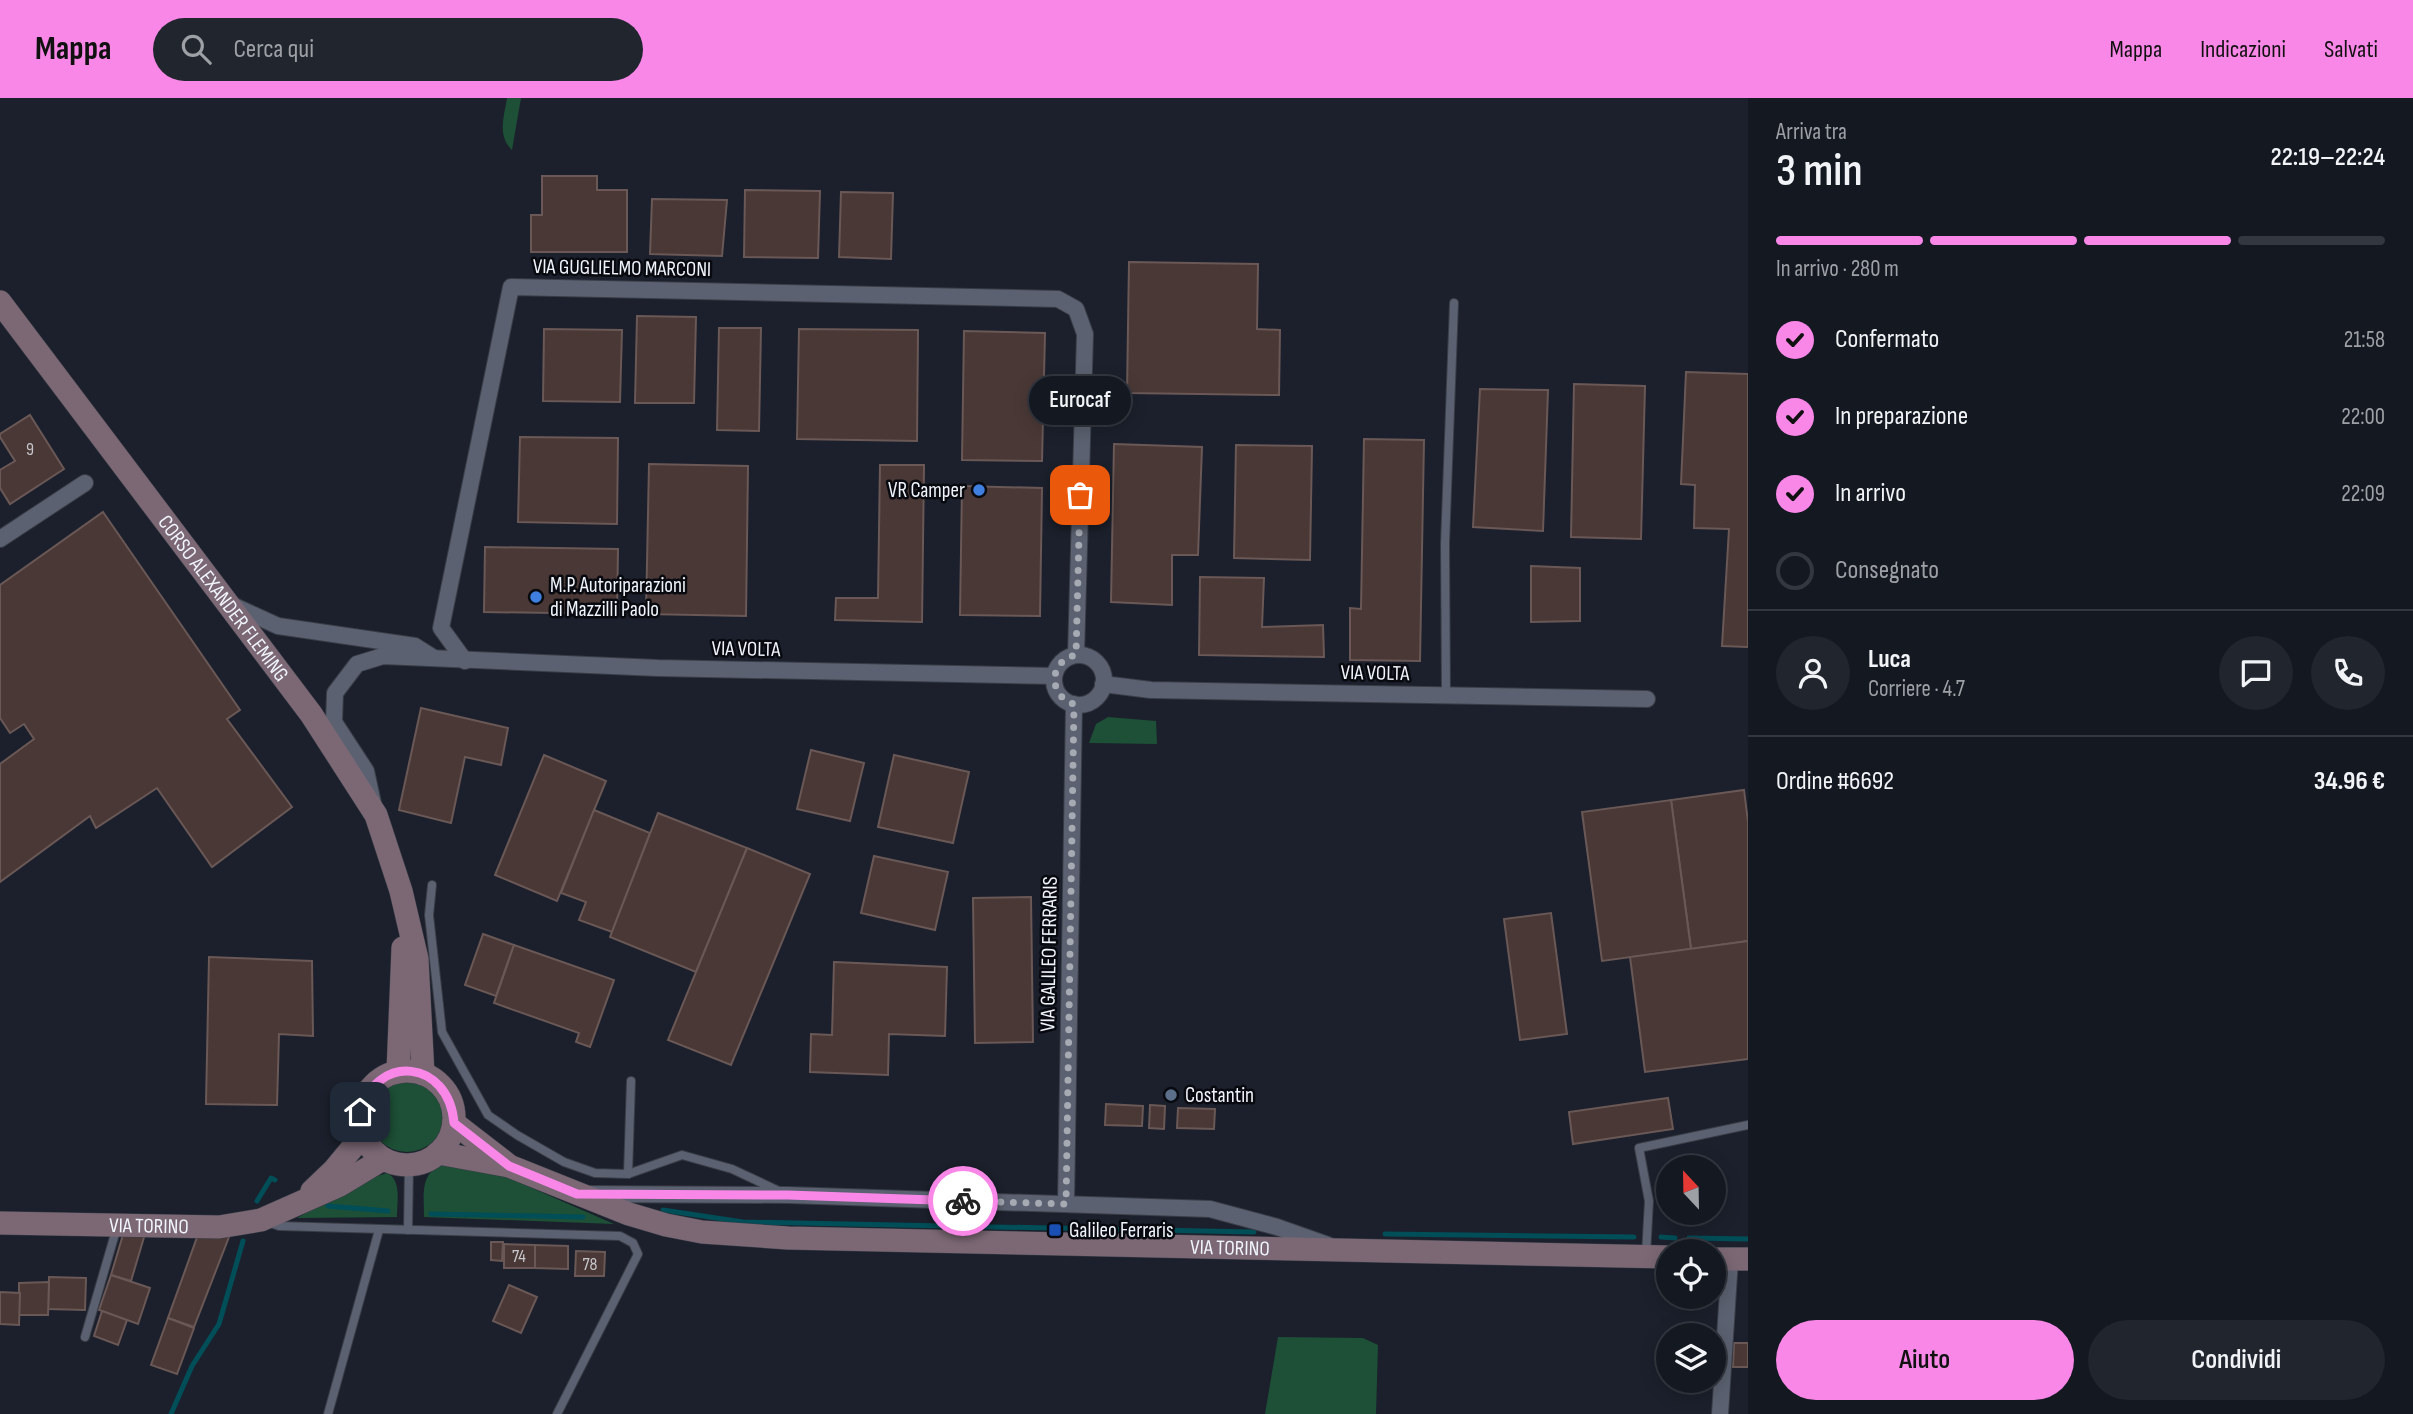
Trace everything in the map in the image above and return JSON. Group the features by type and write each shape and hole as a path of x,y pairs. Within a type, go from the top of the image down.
{"street":[{"name":"VIA GUGLIELMO MARCONI","path":"465,661 441,628 511,287 1058,299 1076,309 1085,334 1076,655"},
{"name":"CORSO ALEXANDER FLEMING","path":"0,302 311,714 376,815 394,867 417,959 423,1074"},
{"path":"0,539 85,483"},
{"name":"VIA VOLTA","path":"226,602 278,626 415,646 436,659"},
{"path":"1076,655 1087,656 1099,665 1103,673 1103,684 1099,695 1093,700 1074,704 1059,695 1055,688 1055,676 1064,660 1076,655"},
{"name":"VIA VOLTA","path":"376,815 366,771 334,722 335,693 358,664 383,656 659,668 1055,676"},
{"name":"VIA VOLTA","path":"1103,684 1151,690 1647,699"},
{"name":"VIA GALILEO FERRARIS","path":"1066,1204 1074,704"},
{"name":"CORSO ALEXANDER FLEMING","path":"398,1072 406,917"},
{"path":"398,1072 423,1074 437,1082 447,1093 453,1107 454,1123 451,1134 438,1153 429,1159 400,1165 383,1158 371,1148 363,1135 360,1112 369,1090 387,1076 398,1072"},
{"name":"VIA TORINO","path":"454,1123 509,1166"},
{"name":"VIA TORINO","path":"293,1205 310,1194 334,1170 363,1135"},
{"name":"VIA TORINO","path":"438,1153 509,1166 577,1194 666,1225 702,1232 788,1238 1656,1257"},
{"name":"VIA TORINO","path":"7,1225 219,1227 261,1220 340,1185 383,1158"},
{"path":"577,1194 788,1195 1210,1209 1277,1227 1343,1250"},
{"path":"1720,1414 1731,1259"}],"lane":[{"path":"1446,695 1445,544 1454,303"},
{"path":"432,886 429,915 442,1032 488,1115 564,1162 595,1173 628,1174 682,1155 732,1169 788,1195"},
{"path":"628,1174 631,1081"},
{"path":"1656,1250 1639,1148 1748,1125"},
{"path":"408,1230 409,1165"},
{"path":"261,1220 279,1226 620,1236 633,1243 638,1254 557,1414"},
{"path":"85,1337 117,1224"},
{"path":"328,1414 379,1230"}],"green space":[{"path":"507,98 521,98 512,150 503,132"},
{"path":"1108,717 1156,721 1157,744 1089,743 1096,724"},
{"path":"407,1076 421,1079 434,1087 442,1100 445,1114 442,1128 434,1141 421,1149 407,1152 393,1149 380,1141 372,1128 369,1114 372,1100 380,1087 393,1079"},
{"path":"447,1164 507,1177 614,1224 424,1217 427,1177 438,1167"},
{"path":"387,1173 392,1176 397,1186 397,1217 297,1218 362,1181"},
{"path":"1278,1337 1363,1338 1378,1345 1376,1414 1265,1414"}],"building":[{"path":"542,176 597,176 597,190 627,190 627,252 531,252 531,215 542,215"},
{"path":"745,190 820,191 818,258 744,257"},
{"path":"841,192 893,193 891,259 839,257"},
{"path":"652,199 727,200 722,256 650,254"},
{"path":"1129,262 1258,264 1257,329 1280,330 1279,395 1127,393"},
{"path":"637,316 696,317 694,403 635,403"},
{"path":"719,328 761,328 759,431 717,430"},
{"path":"544,329 622,330 620,402 543,401"},
{"path":"799,329 918,330 917,441 797,439"},
{"path":"964,331 1045,333 1042,461 962,460"},
{"path":"1686,372 1748,374 1748,647 1722,646 1729,529 1694,528 1695,485 1681,484"},
{"path":"1574,384 1645,386 1641,539 1571,537"},
{"path":"1480,389 1548,390 1543,531 1473,527"},
{"path":"30,415 64,469 10,504 0,488 0,470 15,461 0,434"},
{"path":"520,437 618,438 617,524 518,522"},
{"path":"1364,439 1424,440 1420,661 1350,660 1350,608 1361,609"},
{"path":"1114,444 1202,447 1198,555 1172,555 1172,605 1111,602"},
{"path":"1236,445 1312,446 1310,560 1234,558"},
{"path":"649,464 748,466 746,616 646,614"},
{"path":"880,465 924,465 922,622 835,620 836,598 878,598"},
{"path":"962,486 1042,488 1040,616 960,615"},
{"path":"103,512 240,710 227,719 292,807 212,867 157,788 96,828 90,816 0,882 0,764 34,739 24,724 10,733 0,718 0,585"},
{"path":"485,547 618,549 617,614 484,612"},
{"path":"1531,566 1580,568 1580,621 1531,622"},
{"path":"1200,577 1264,578 1262,627 1323,625 1324,657 1199,655"},
{"path":"421,708 508,728 501,765 465,757 451,823 399,810"},
{"path":"811,750 864,763 850,821 797,809"},
{"path":"544,755 606,781 557,901 495,875"},
{"path":"894,755 969,772 953,843 878,827"},
{"path":"1744,790 1748,822 1748,941 1691,949 1671,800"},
{"path":"1671,800 1691,949 1602,961 1582,812"},
{"path":"594,810 650,833 612,932 579,920 586,902 561,893"},
{"path":"658,813 747,848 696,972 610,937"},
{"path":"747,848 810,874 731,1065 668,1040"},
{"path":"874,856 948,872 935,930 861,913"},
{"path":"1031,897 1033,1042 975,1043 973,898"},
{"path":"1551,913 1567,1034 1520,1040 1504,919"},
{"path":"483,934 514,945 496,996 465,985"},
{"path":"1748,941 1748,1059 1645,1072 1630,957"},
{"path":"514,945 614,980 590,1047 576,1042 579,1033 494,1003"},
{"path":"209,957 312,961 313,1036 279,1034 277,1105 206,1104"},
{"path":"834,962 947,967 945,1036 889,1034 888,1075 810,1072 811,1034 832,1035"},
{"path":"1668,1098 1673,1129 1573,1144 1569,1112"},
{"path":"1106,1104 1143,1106 1142,1126 1105,1125"},
{"path":"1150,1105 1165,1106 1164,1129 1149,1128"},
{"path":"1178,1108 1215,1109 1214,1129 1177,1128"},
{"path":"125,1228 145,1234 131,1281 111,1275"},
{"path":"200,1229 229,1237 194,1327 168,1318"},
{"path":"491,1242 503,1242 502,1261 491,1260"},
{"path":"504,1244 535,1245 535,1268 504,1268"},
{"path":"535,1245 568,1246 568,1269 535,1268"},
{"path":"576,1251 605,1252 604,1276 575,1276"},
{"path":"111,1275 150,1288 138,1324 99,1310"},
{"path":"49,1277 86,1278 85,1310 48,1309"},
{"path":"49,1282 48,1315 19,1315 19,1283"},
{"path":"509,1285 537,1297 521,1333 493,1321"},
{"path":"0,1292 20,1293 19,1325 0,1324"},
{"path":"102,1311 127,1320 118,1345 94,1336"},
{"path":"168,1318 194,1328 177,1374 151,1365"},
{"path":"1734,1343 1748,1343 1748,1367 1733,1367"}],"waterway":[{"path":"257,1201 271,1178 275,1180"},
{"path":"328,1206 388,1211"},
{"path":"663,1210 743,1222 1254,1232"},
{"path":"431,1214 583,1217"},
{"path":"1385,1234 1634,1237"},
{"path":"1661,1237 1675,1238"},
{"path":"1689,1238 1748,1239"},
{"path":"171,1414 192,1366 219,1324 243,1241"}],"way so far":[{"path":"963,1201 1066,1204 1074,704 1059,695 1054,681 1055,673 1064,660 1076,655 1080,495"}],"place":[{"name":"VR Camper","path":"979,490"},
{"name":"Eurocaf","path":"1080,495"},
{"name":"M.P. Autoriparazioni di Mazzilli Paolo","path":"536,597"},
{"name":"Costantin","path":"1171,1095"},
{"name":"Galileo Ferraris","path":"1055,1230"}],"route":[{"path":"360,1112 363,1100 377,1082 398,1072 423,1074 437,1082 447,1093 453,1107 454,1123 509,1166 577,1194 788,1195 963,1201"}]}
